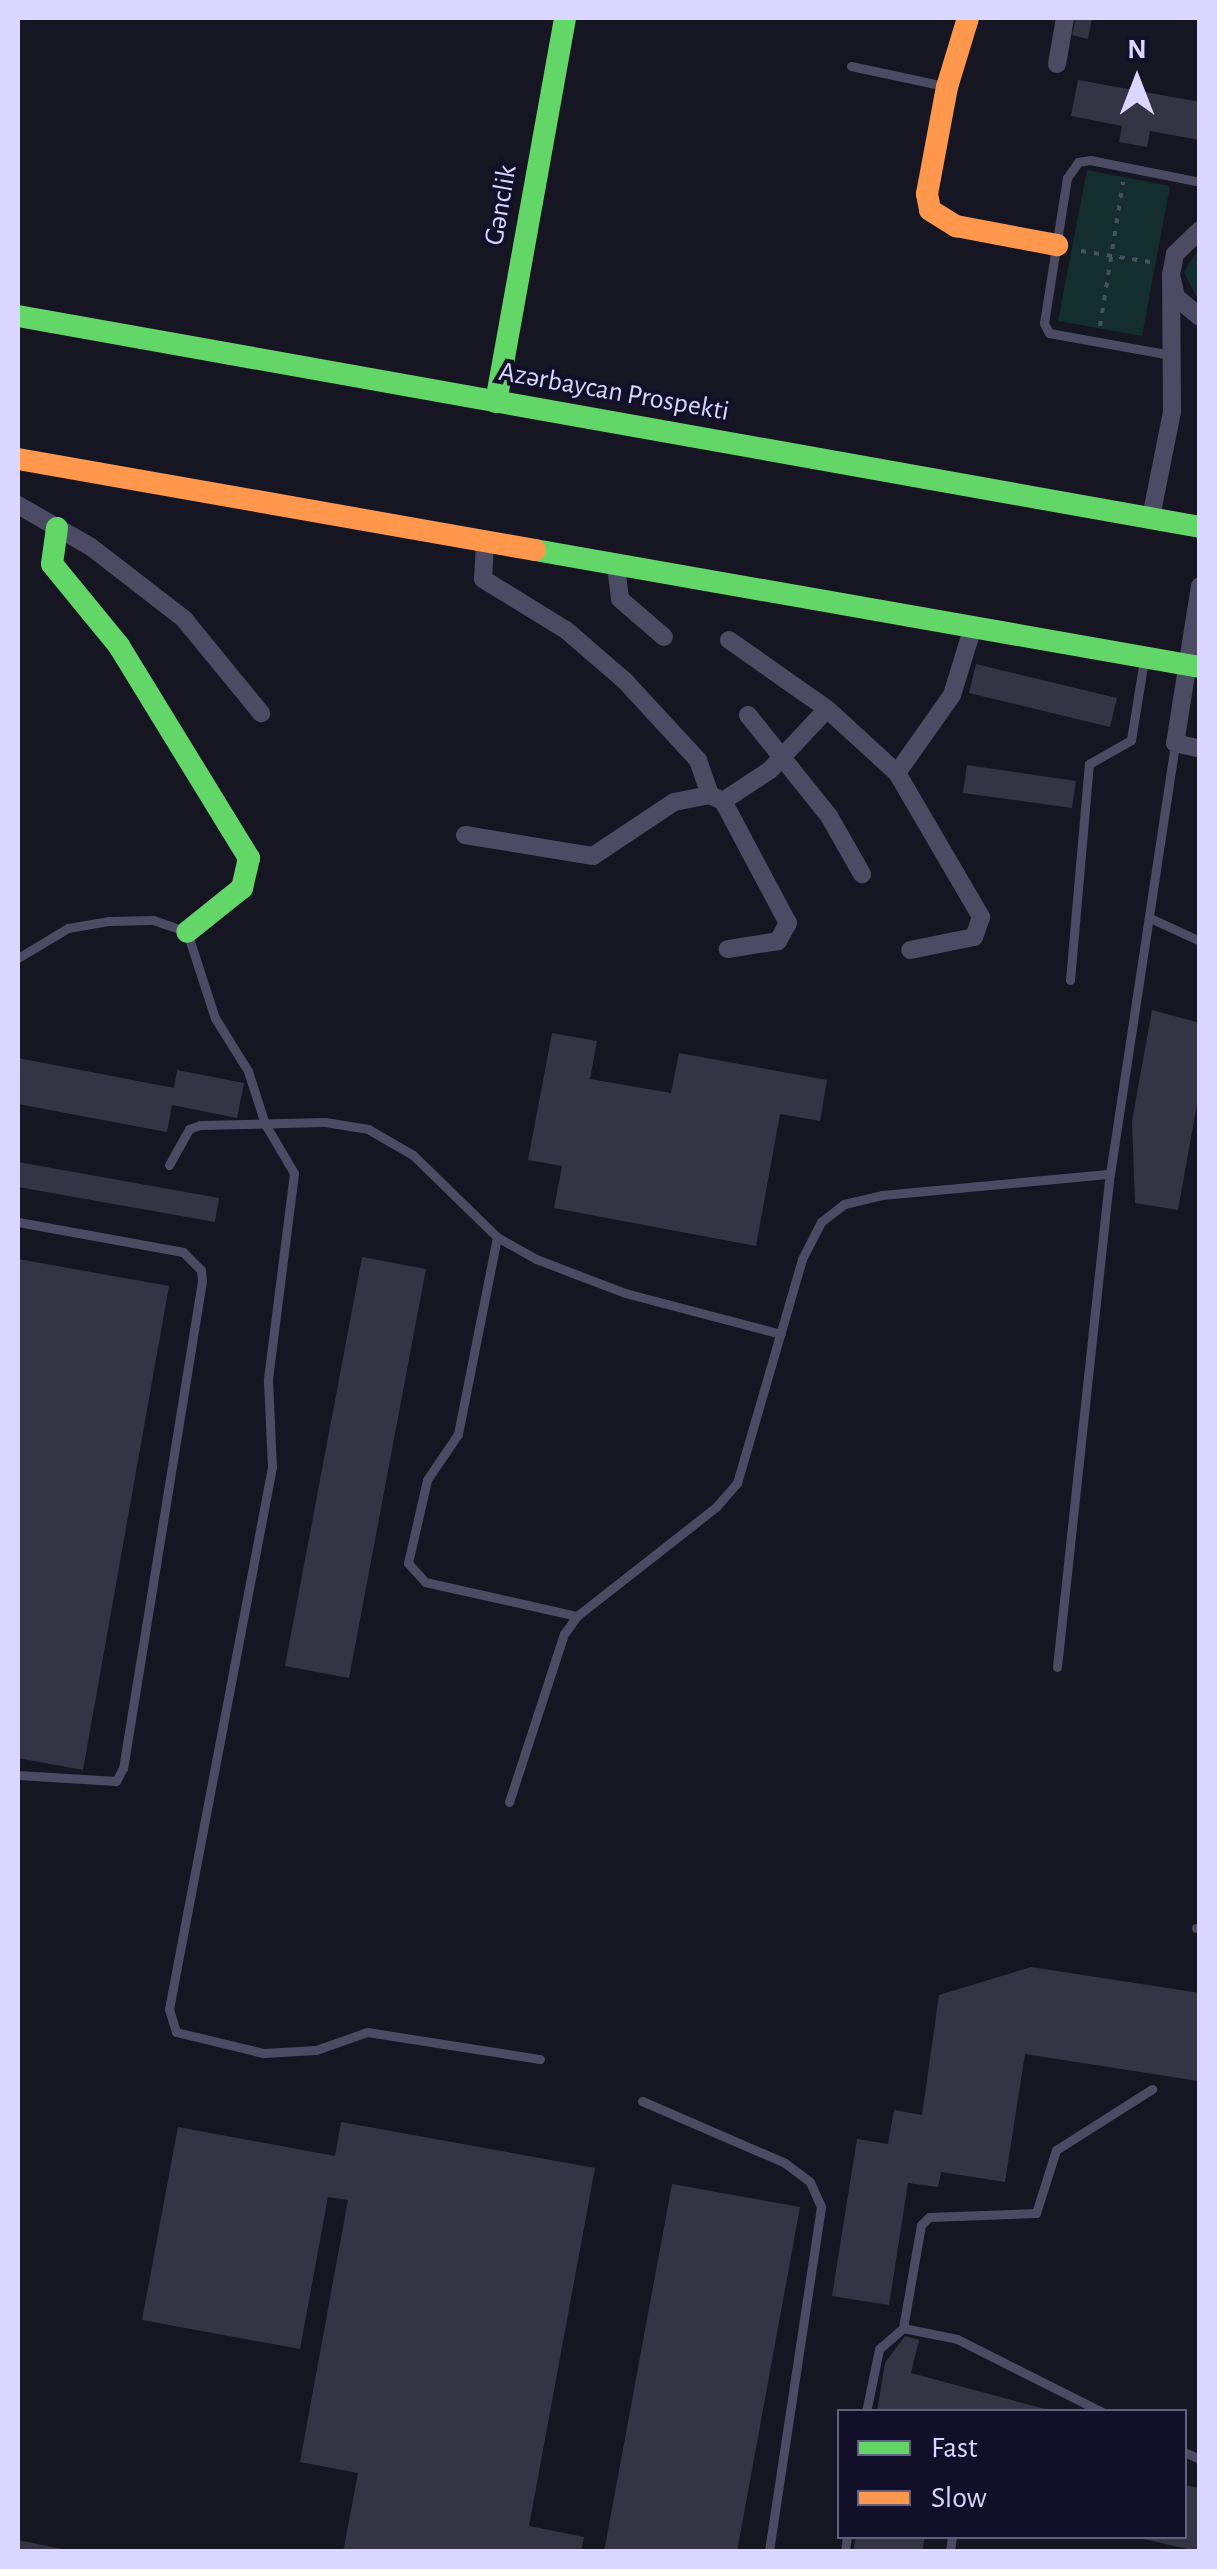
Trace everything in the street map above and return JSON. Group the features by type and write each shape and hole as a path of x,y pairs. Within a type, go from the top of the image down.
{"street":[{"name":"Gənclik","path":"496,402 565,18"},
{"path":"968,18 946,87 926,194 930,210 956,226 1064,247"},
{"path":"1057,64 1065,18"},
{"path":"1151,517 1172,412 1172,355 1163,270 1200,215"},
{"path":"1180,245 1200,230"},
{"path":"1163,270 1176,297 1200,317"},
{"name":"Azərbaycan Prospekti","path":"18,316 1200,526"},
{"path":"18,459 1193,666"},
{"path":"18,504 184,619 261,713"},
{"path":"57,528 52,564 120,646 249,858 242,888 187,932"},
{"path":"486,542 483,579 566,630 647,702 698,760 788,922 778,940 728,950"},
{"path":"616,566 620,599 664,637"},
{"path":"1200,586 1193,666 1176,744 1200,749"},
{"path":"897,773 952,694 972,630"},
{"path":"729,640 827,710 897,773 981,917 974,937 910,950"},
{"path":"465,834 593,856 674,802 717,798 783,756 827,710"},
{"path":"748,716 829,816 862,874"}],"lane":[{"path":"850,66 946,87"},
{"path":"1172,355 1049,333 1044,323 1064,247 1067,178 1078,162 1200,182"},
{"path":"1070,980 1089,764 1131,740 1144,657"},
{"path":"1057,1668 1110,1174 1176,744"},
{"path":"1150,918 1200,940"},
{"path":"18,958 68,928 153,920 187,932 214,1018 248,1071 265,1124 294,1173 296,1190 268,1380 272,1467 171,2020 185,2037 263,2053 316,2050 367,2032 540,2059"},
{"path":"169,1165 189,1129 343,1123 392,1140 497,1237 625,1294 782,1334"},
{"path":"509,1802 564,1634 577,1616 716,1507 737,1483 802,1259 822,1222 844,1204 1110,1174"},
{"path":"18,1222 183,1252 201,1270 202,1281 123,1768 116,1781 18,1775"},
{"path":"497,1237 458,1434 427,1480 408,1563 425,1582 577,1616"},
{"path":"867,2409 879,2348 903,2328 922,2226 929,2217 1036,2213 1056,2150 1152,2089"},
{"path":"642,2102 785,2163 810,2182 821,2207 769,2552"},
{"path":"903,2328 957,2338 1096,2409"}],"path":[{"path":"1100,328 1124,177"},
{"path":"1064,247 1163,270"}],"green space":[{"path":"1087,170 1170,186 1142,336 1058,321"},
{"path":"1199,247 1199,302 1184,272"}],"building":[{"path":"1076,18 1092,18 1088,39 1072,35"},
{"path":"1078,80 1200,102 1200,140 1150,131 1147,147 1119,142 1122,126 1071,116"},
{"path":"976,664 1117,698 1110,727 969,693"},
{"path":"967,765 1076,781 1072,808 963,793"},
{"path":"1152,1010 1200,1023 1200,1087 1178,1210 1135,1203 1132,1121"},
{"path":"552,1033 597,1041 590,1079 671,1093 679,1053 827,1080 820,1121 780,1114 756,1246 554,1208 562,1166 528,1160"},
{"path":"18,1058 174,1088 177,1070 244,1083 237,1118 172,1105 167,1132 18,1104"},
{"path":"18,1162 219,1198 215,1222 18,1187"},
{"path":"362,1257 426,1269 349,1678 285,1666"},
{"path":"18,1259 169,1286 83,1770 18,1758"},
{"path":"1031,1967 1200,1993 1198,2081 1025,2054 1005,2182 941,2172 938,2187 908,2183 889,2305 832,2296 857,2139 888,2144 894,2110 922,2115 939,1995"},
{"path":"341,2122 595,2168 529,2526 584,2537 581,2552 343,2552 358,2473 300,2462 348,2200 328,2197 300,2349 142,2320 178,2127 335,2156"},
{"path":"672,2184 800,2207 737,2552 604,2552"},
{"path":"905,2336 919,2340 911,2373 1045,2409 877,2409 885,2363"},
{"path":"1187,2486 1200,2488 1200,2552 1144,2539 1187,2539"},
{"path":"855,2539 924,2539 922,2552 853,2552"},
{"path":"18,2540 67,2550 67,2552 18,2552"}],"traffic: fast":[{"path":"496,402 565,18"},
{"path":"18,316 1200,527"},
{"path":"57,528 52,564 119,646 249,858 242,888 187,932"},
{"path":"535,550 1200,667"}],"traffic: slow":[{"path":"968,18 947,87 927,194 930,210 956,226 1057,245"},
{"path":"18,459 535,550"}]}
